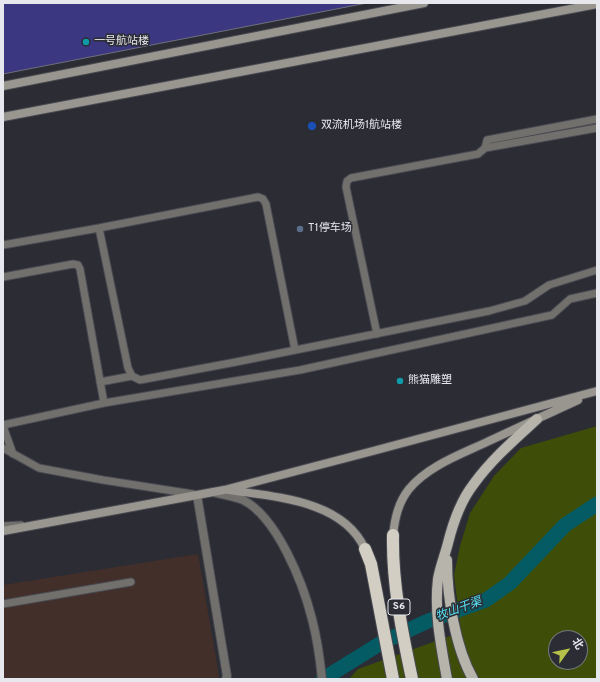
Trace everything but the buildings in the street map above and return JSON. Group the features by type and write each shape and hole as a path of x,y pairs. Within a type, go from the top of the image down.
{"highway":[{"name":"S6","path":"393,535 393,554 399,609 412,679"},
{"name":"S6","path":"365,549 371,564 393,679"}],"main road":[{"path":"3,86 424,3"},
{"path":"3,117 597,4"},
{"path":"393,535 395,519 403,497 422,477 452,458 597,391"},
{"path":"3,531 224,490 597,391"},
{"path":"447,679 438,611 438,578 453,524 463,500 473,485 493,462 537,419"},
{"path":"224,490 289,500 318,507 347,524 356,533 365,549"},
{"path":"3,538 13,530"},
{"path":"447,546 447,571 450,605 464,660 473,679"}],"street":[{"path":"213,492 242,500 255,509 278,536 300,583 312,619 322,679"},
{"path":"197,495 227,676 226,679"}],"lane":[{"path":"485,148 487,140 597,119"},
{"path":"377,334 346,187 347,181 351,178 478,154 485,148 597,128"},
{"path":"3,245 258,197 263,199 266,204 295,350"},
{"path":"99,228 128,368 132,376 140,380 489,311 525,301 549,285 597,270"},
{"path":"3,277 73,264 78,265 80,269 104,403"},
{"path":"13,454 3,426 104,403 300,370 552,315 570,299 597,293"},
{"path":"100,382 132,376"},
{"path":"3,448 39,468 197,495"},
{"path":"3,526 44,524"},
{"path":"3,604 131,582"}],"shaded area":[{"path":"198,554 219,676 217,679 3,679 3,585"}],"green space":[{"path":"597,426 597,679 349,679 358,669 461,632 454,575 460,546 470,513 494,476 521,448"}],"waterway":[{"name":"牧山干渠","path":"323,679 381,643 428,621 486,600 510,583 565,525 597,504"}],"place":[{"name":"一号航站楼","path":"86,42"},
{"name":"双流机场1航站楼","path":"312,126"},
{"name":"T1停车场","path":"300,229"},
{"name":"熊猫雕塑","path":"400,381"}]}
